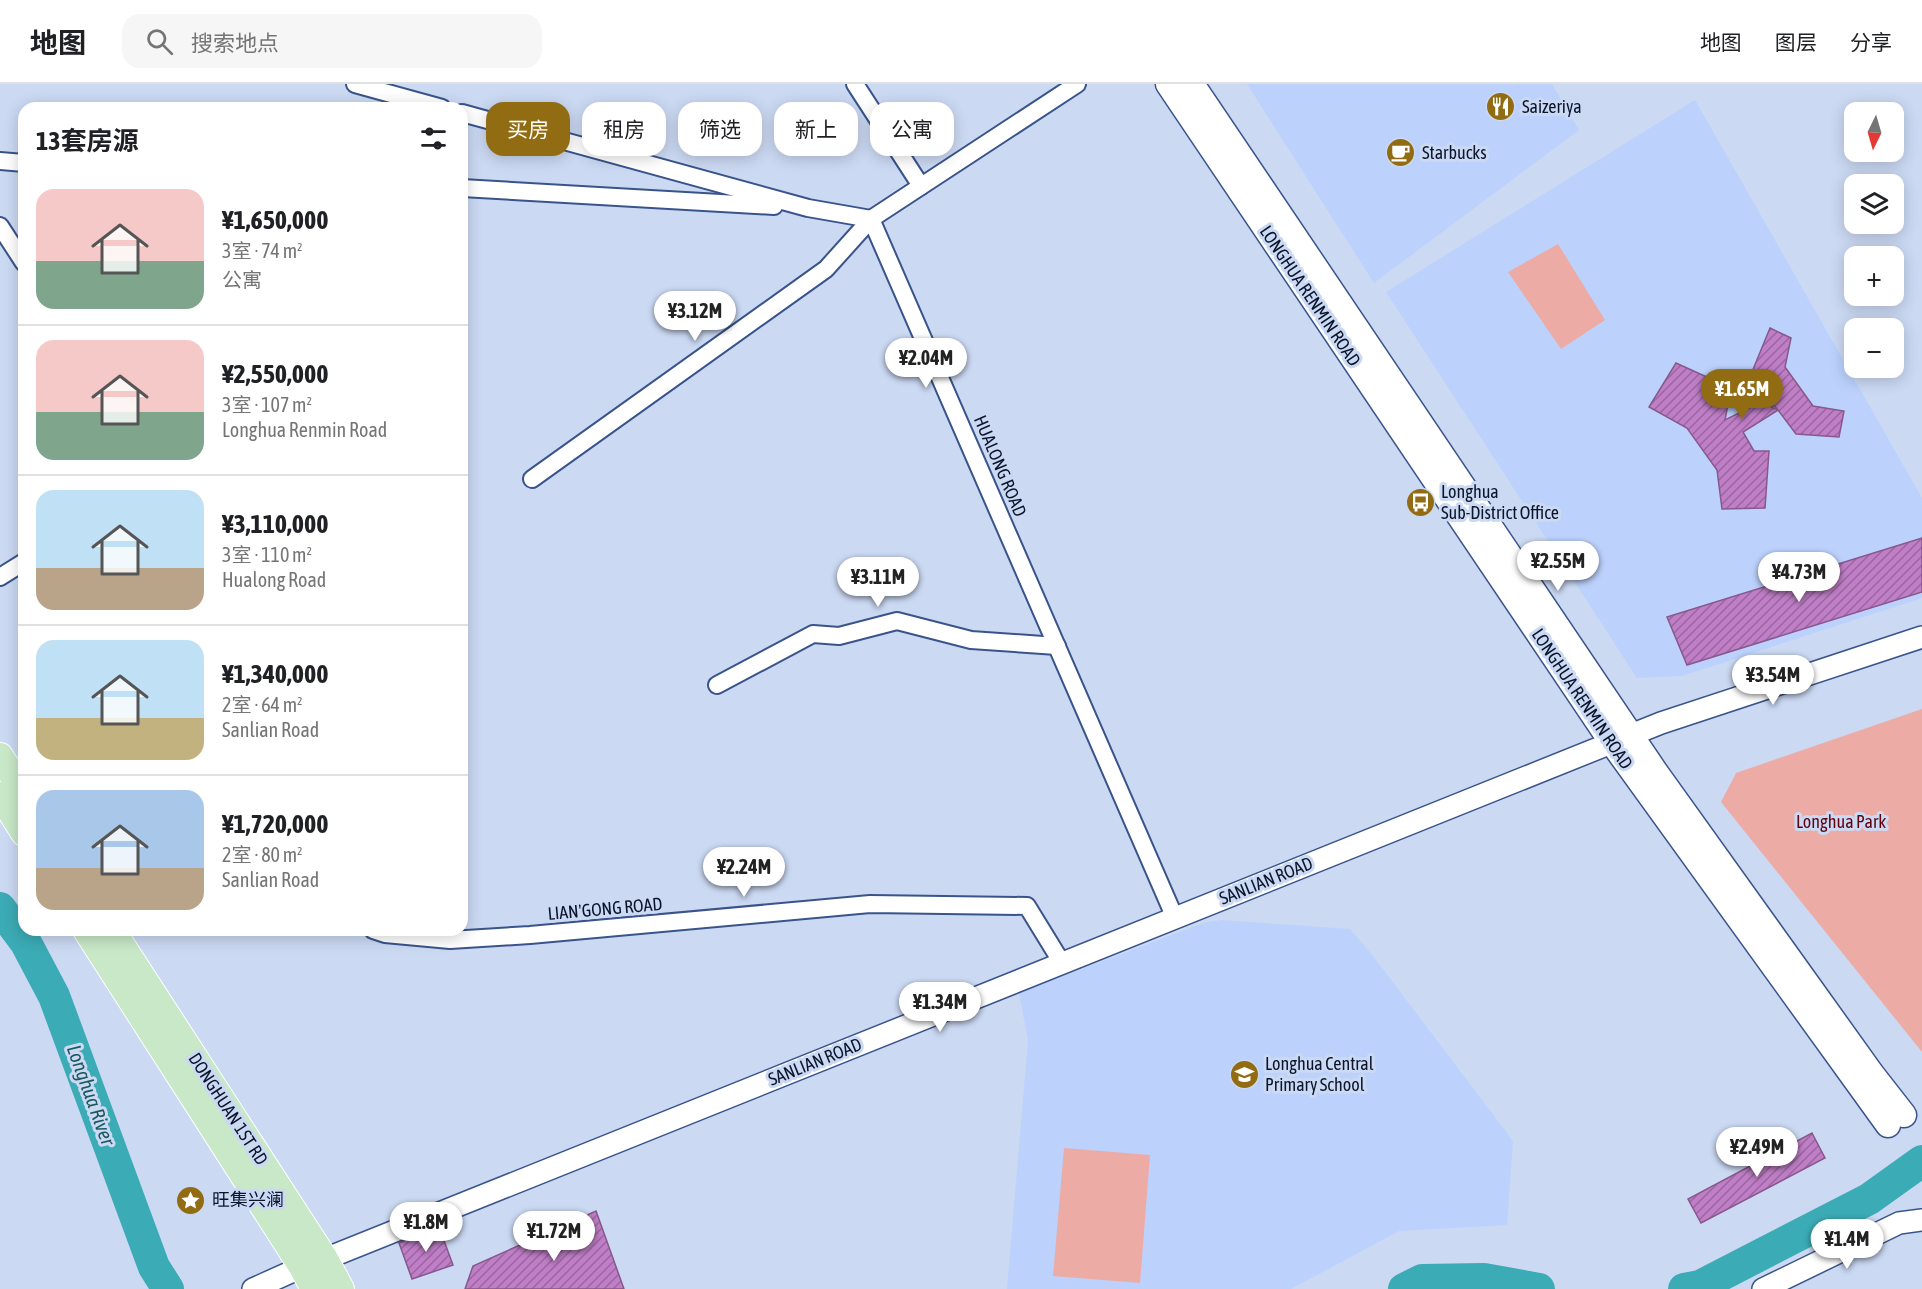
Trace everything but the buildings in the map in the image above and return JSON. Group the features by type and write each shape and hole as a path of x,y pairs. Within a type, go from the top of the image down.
{"main road":[{"name":"LONGHUA RENMIN ROAD","path":"1168,84 1621,739 1896,1120"},
{"name":"LONGHUA RENMIN ROAD","path":"1192,84 1621,739"},
{"path":"0,756 18,784"},
{"path":"0,795 18,823"},
{"name":"DONGHUAN 1ST RD","path":"90,936 314,1263 341,1289"},
{"name":"DONGHUAN 1ST RD","path":"116,936 314,1263 314,1289"}],"street":[{"path":"355,84 420,102"},
{"path":"855,84 921,186"},
{"path":"532,479 826,269 871,219 1077,84"},
{"path":"468,115 808,208 871,219"},
{"path":"0,161 18,162"},
{"path":"468,188 808,208"},
{"name":"HUALONG ROAD","path":"871,219 1175,918"},
{"path":"0,226 18,254"},
{"path":"0,577 18,566"},
{"path":"717,685 813,634 839,636 897,621 971,640 1057,646"},
{"name":"SANLIAN ROAD","path":"254,1289 1621,739 1711,706 1922,637"},
{"name":"LIAN'GONG ROAD","path":"407,936 450,940 530,935 870,904 1027,906 1062,963"},
{"path":"1763,1289 1899,1223 1922,1220"}],"shaded area":[{"path":"1247,84 1552,84 1579,130 1374,283"},
{"name":"Longhua Sub-District Office","path":"1695,100 1844,361 1844,378 1854,378 1922,498 1922,598 1682,676 1637,678 1386,292"},
{"name":"Longhua Central Primary School","path":"1221,920 1350,929 1513,1141 1507,1225 1399,1231 1291,1289 1007,1289 1028,1040 1019,993 1203,923"}],"green space":[{"path":"1558,244 1605,320 1561,349 1508,272"},
{"name":"Longhua Park","path":"1922,709 1922,1052 1721,802 1736,773"},
{"path":"1064,1148 1150,1155 1140,1283 1053,1276"}],"waterway":[{"name":"Longhua River","path":"0,908 18,932"},
{"name":"Longhua River","path":"21,936 54,996 154,1267 168,1289"},
{"name":"Longhua River","path":"1684,1289 1700,1286 1869,1199 1922,1161"},
{"name":"Longhua River","path":"1404,1289 1422,1280 1484,1279 1539,1289"}],"place":[{"name":"Saizeriya","path":"1501,107"},
{"name":"Starbucks","path":"1401,153"},
{"name":"Longhua Sub-District Office","path":"1420,502"},
{"name":"Longhua Central Primary School","path":"1244,1074"},
{"name":"旺集兴澜","path":"191,1200"}]}
